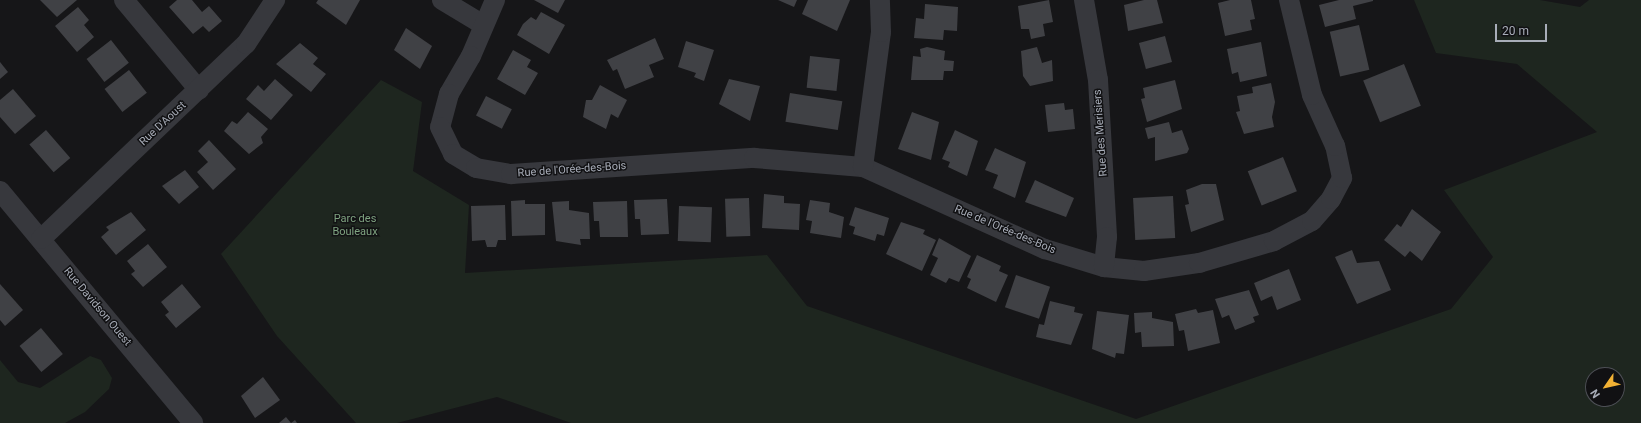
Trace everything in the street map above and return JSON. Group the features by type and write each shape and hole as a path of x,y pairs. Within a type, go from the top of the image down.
{"street":[{"path":"124,0 200,90"},
{"name":"Rue D'Aoust","path":"41,239 200,90 246,44 275,0"},
{"path":"442,0 482,24"},
{"name":"Rue de l'Orée-des-Bois","path":"495,0 482,24 471,56 449,94 440,127 453,154 476,168 511,174 754,158 864,167 1046,249 1104,267 1144,271 1211,260 1274,241 1322,213 1342,178 1335,146 1312,95 1289,0"},
{"path":"864,167 881,32 880,0"},
{"name":"Rue des Merisiers","path":"1084,0 1098,80 1107,238 1104,267"},
{"name":"Rue Davidson Ouest","path":"0,191 193,423"}],"green space":[{"name":"Parc des Bouleaux","path":"1414,0 1540,0 1580,7 1589,0 1641,0 1641,423 571,423 497,397 397,423 356,423 277,336 221,254 381,80 422,102 413,171 469,205 465,273 767,255 807,306 1136,419 1451,309 1493,257 1444,190 1597,132 1517,64 1436,53"},
{"path":"90,356 101,360 112,378 109,389 85,412 65,423 0,423 0,360 18,382 40,388"}],"building":[{"path":"40,0 77,0 57,17"},
{"path":"177,0 192,0 202,12 209,6 222,21 209,32 203,26 193,34 169,7"},
{"path":"318,0 360,0 346,25 316,3"},
{"path":"534,0 565,0 558,13"},
{"path":"778,0 797,0 794,7"},
{"path":"808,0 850,0 837,31 802,14"},
{"path":"1049,0 1053,22 1043,24 1045,36 1031,39 1029,29 1021,29 1018,6"},
{"path":"1144,0 1157,0 1163,23 1128,31 1124,5"},
{"path":"1230,0 1251,0 1255,19 1250,20 1252,30 1225,36 1218,3"},
{"path":"1339,0 1373,1 1353,6 1356,19 1325,27 1319,5"},
{"path":"925,4 958,7 957,31 944,30 943,40 914,38 916,18 924,19"},
{"path":"78,7 89,20 84,25 94,37 77,52 55,26"},
{"path":"541,12 565,25 549,54 517,35 523,24 531,17 536,20"},
{"path":"1359,25 1369,70 1340,77 1330,32"},
{"path":"406,28 432,46 420,69 394,50"},
{"path":"1165,36 1172,62 1146,69 1139,43"},
{"path":"655,38 664,59 649,65 654,77 625,89 617,69 613,71 607,60"},
{"path":"111,40 129,63 104,82 87,59"},
{"path":"686,41 714,50 704,81 694,77 696,73 678,67"},
{"path":"1261,42 1267,76 1240,82 1238,72 1232,74 1227,49"},
{"path":"300,43 318,58 313,64 326,74 311,92 276,64"},
{"path":"927,47 945,51 944,60 954,61 953,71 944,71 943,80 911,80 913,56 921,57 920,49"},
{"path":"1037,47 1042,63 1052,60 1053,81 1030,86 1023,76 1021,51"},
{"path":"513,50 531,60 527,67 538,73 525,95 497,79"},
{"path":"810,56 840,59 836,91 807,88"},
{"path":"0,62 8,72 0,79"},
{"path":"1404,64 1421,106 1380,122 1363,80"},
{"path":"129,70 147,93 122,112 105,89"},
{"path":"275,79 293,95 271,120 246,99 258,85 264,91"},
{"path":"729,79 760,86 750,121 719,104"},
{"path":"1175,80 1182,109 1147,122 1141,99 1145,98 1143,88"},
{"path":"1271,83 1275,102 1272,117 1274,127 1244,134 1236,112 1240,111 1237,96 1253,93 1252,87"},
{"path":"600,85 627,100 618,118 611,114 606,129 583,117 586,100 592,100"},
{"path":"13,89 36,116 15,134 0,117 0,100"},
{"path":"790,93 842,101 838,130 785,122"},
{"path":"486,96 512,109 502,129 476,116"},
{"path":"1064,103 1065,110 1073,109 1075,129 1048,132 1045,105"},
{"path":"248,112 268,129 261,137 263,143 249,154 224,131 232,121 237,124"},
{"path":"912,112 939,122 931,160 898,149"},
{"path":"1169,122 1172,133 1182,130 1189,149 1187,153 1155,161 1155,137 1148,139 1145,128"},
{"path":"46,130 70,158 54,172 29,144"},
{"path":"955,130 978,141 967,176 948,167 950,162 942,159"},
{"path":"209,140 236,169 213,190 197,172 208,162 198,151"},
{"path":"995,148 1026,162 1015,198 993,188 998,175 985,170"},
{"path":"1283,157 1297,191 1262,206 1248,171"},
{"path":"185,170 199,187 179,204 162,186"},
{"path":"1035,180 1074,198 1066,217 1025,202"},
{"path":"1202,184 1216,184 1224,220 1191,232 1185,205 1189,204 1186,190"},
{"path":"764,194 784,196 784,203 800,204 799,230 762,228"},
{"path":"1173,196 1175,238 1135,240 1133,198"},
{"path":"749,198 750,236 726,237 725,199"},
{"path":"667,199 669,234 641,235 640,219 635,219 634,200"},
{"path":"525,200 525,204 545,204 545,235 512,236 511,201"},
{"path":"810,200 830,203 829,212 844,217 841,238 810,233 812,221 806,220"},
{"path":"569,201 569,210 589,213 590,239 580,239 581,245 556,241 552,202"},
{"path":"627,201 628,237 600,237 599,221 594,221 593,202"},
{"path":"505,205 506,240 498,240 496,247 487,247 485,240 472,241 471,206"},
{"path":"679,206 712,207 711,242 678,241"},
{"path":"855,207 889,218 884,236 877,234 875,241 853,234 855,227 849,225"},
{"path":"1412,209 1441,232 1422,261 1410,251 1405,257 1384,240 1397,224 1401,227"},
{"path":"131,212 146,230 116,255 101,237 109,230 106,227"},
{"path":"901,222 925,230 923,234 936,240 922,271 886,254"},
{"path":"939,238 971,256 959,282 949,278 946,283 930,275 938,258 932,255"},
{"path":"148,244 167,267 143,287 131,274 135,271 127,261"},
{"path":"1352,250 1357,263 1379,261 1391,290 1357,304 1335,257"},
{"path":"977,255 1001,266 999,271 1008,275 996,302 967,288 971,279 967,277"},
{"path":"1289,269 1301,300 1277,310 1272,296 1261,301 1254,283"},
{"path":"1016,275 1050,287 1039,319 1005,307"},
{"path":"0,284 23,310 5,326 0,320"},
{"path":"182,284 201,307 176,328 165,315 169,312 161,302"},
{"path":"1249,290 1259,315 1253,317 1255,322 1235,330 1229,315 1222,318 1215,299"},
{"path":"1050,301 1075,307 1074,312 1083,314 1071,345 1036,337 1039,324 1044,325"},
{"path":"1196,309 1198,313 1213,310 1220,343 1188,351 1184,330 1179,331 1175,314"},
{"path":"1097,311 1129,315 1124,354 1116,353 1115,358 1092,349"},
{"path":"1152,312 1152,318 1173,322 1174,346 1142,347 1141,332 1135,333 1134,313"},
{"path":"41,328 63,354 41,372 20,346"},
{"path":"263,377 280,400 255,418 241,396"},
{"path":"286,417 291,423 279,423"}]}
